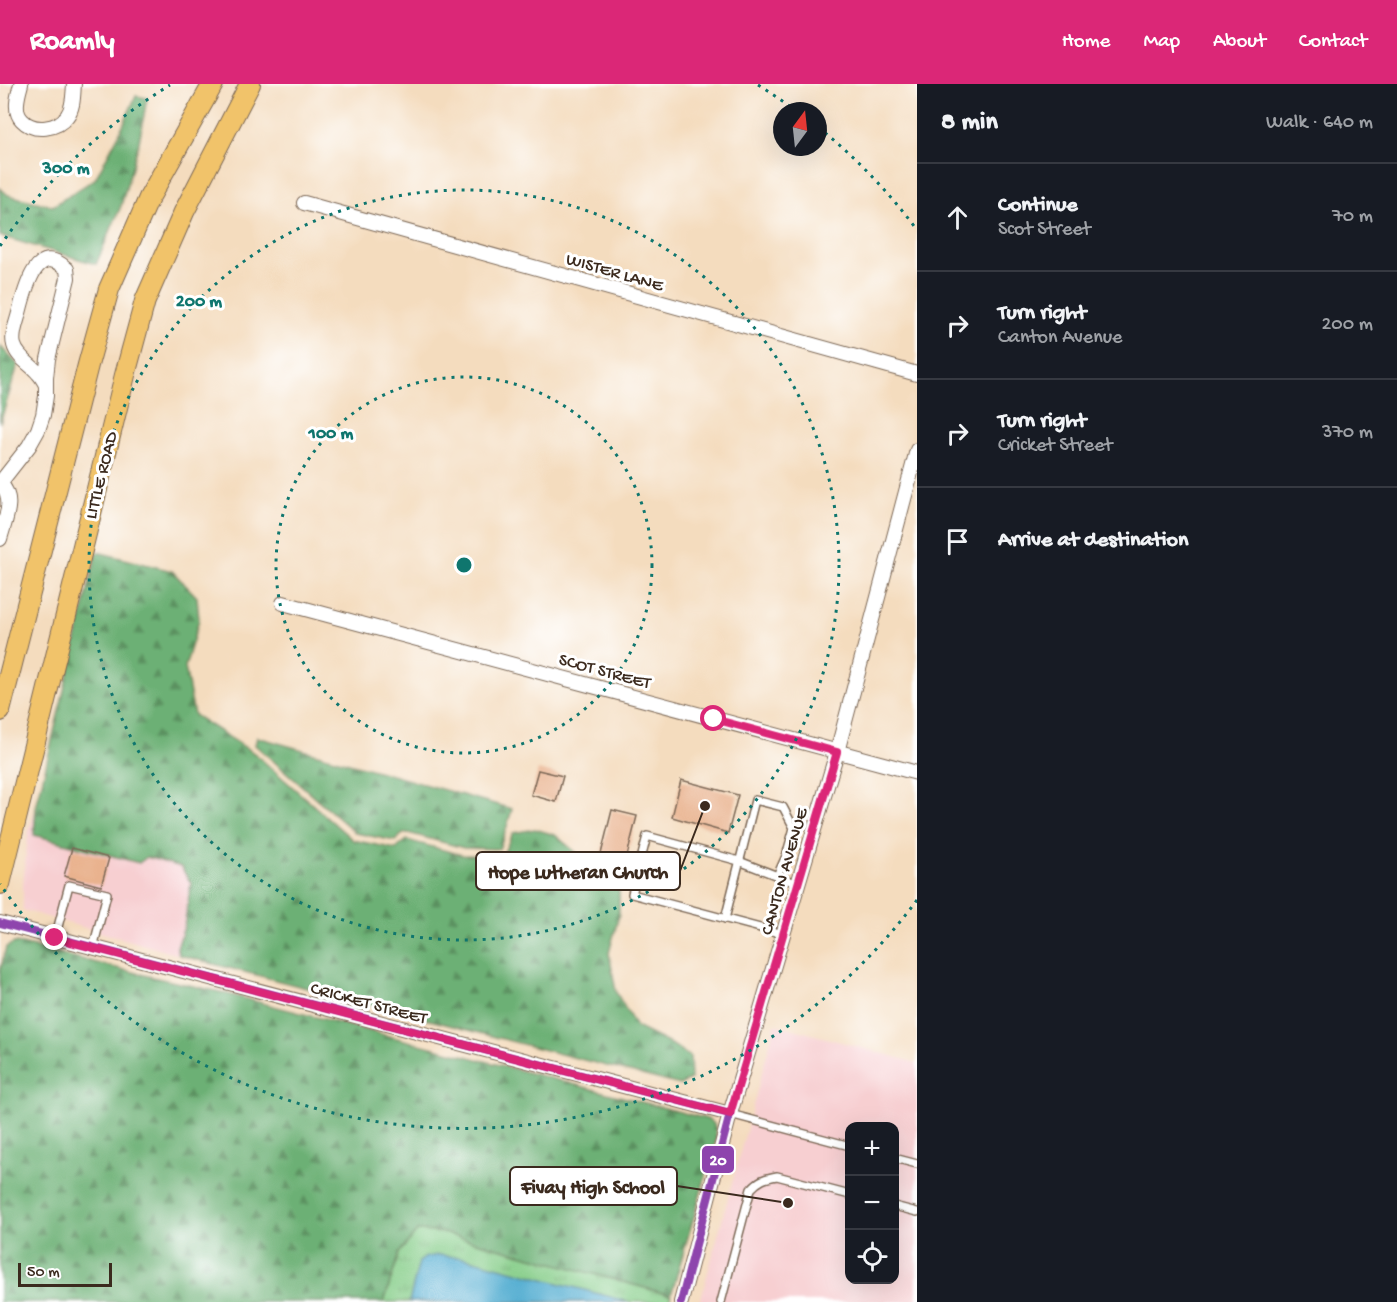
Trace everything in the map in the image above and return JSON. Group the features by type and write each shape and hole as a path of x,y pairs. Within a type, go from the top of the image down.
{"main road":[{"path":"1,705 109,289 149,198 213,84"},
{"name":"LITTLE ROAD","path":"0,884 145,301 184,212 250,84"}],"street":[{"path":"21,84 17,109 21,120 32,127 43,128 58,125 68,115 72,104 74,84"},
{"name":"WISTER LANE","path":"304,203 917,374"},
{"path":"0,538 9,496 3,484 0,483 29,446 38,430 45,405 48,359 68,278 67,269 62,264 49,260 41,263 26,286 13,336 14,345 21,357 39,373 46,385"},
{"name":"CANTON AVENUE","path":"684,1301 730,1114 837,752 917,450"},
{"name":"SCOT STREET","path":"283,603 917,773"},
{"name":"CRICKET STREET","path":"0,923 730,1114"}],"lane":[{"path":"726,919 755,800 783,807 794,828 786,856 777,876"},
{"path":"783,934 632,894 648,836 739,861 798,884"},
{"path":"55,938 69,885 107,894 93,948"},
{"path":"730,1114 845,1145"},
{"path":"899,1159 917,1164"},
{"path":"722,1302 751,1189 758,1181 777,1176 845,1194"},
{"path":"899,1207 917,1212"}],"shaded area":[{"path":"36,807 35,835 147,857 181,867 191,883 184,927 177,948 179,955 23,910 28,834"},
{"path":"775,1024 917,1063 917,1302 700,1302"}],"green space":[{"path":"136,96 147,98 139,142 121,206 96,264 0,236 0,188 8,195 53,206 95,179"},
{"path":"0,346 18,365 0,423"},
{"path":"97,552 172,571 197,597 199,620 185,667 194,715 254,753 353,840 396,849 407,840 462,855 502,856 513,833 535,829 555,835 599,868 619,891 619,915 609,953 616,992 636,1027 674,1046 690,1057 691,1079 680,1085 179,955 177,948 184,927 191,883 181,867 147,857 139,863 34,835 36,807"},
{"path":"257,737 512,809 499,849 464,848 408,833 395,841 356,833 255,745"},
{"path":"14,943 216,991 707,1119 714,1124 716,1141 671,1295 440,1232 417,1231 399,1253 384,1302 0,1302 0,971 6,947"},
{"path":"417,1231 440,1232 671,1295 669,1302 384,1302 399,1253"}],"water":[{"path":"438,1255 466,1258 629,1302 409,1302 419,1262 426,1257"}],"building":[{"path":"538,770 563,776 556,802 531,795"},
{"path":"681,780 738,795 728,833 672,817"},
{"path":"612,810 637,816 624,868 599,862"},
{"path":"72,848 109,858 101,886 64,876"}],"transit line":[{"name":"20","path":"0,923 730,1114 681,1302"}],"place":[{"name":"Hope Lutheran Church","path":"705,806"},
{"name":"Fivay High School","path":"788,1203"}],"route":[{"path":"55,938 730,1114 837,752 714,719"}]}
